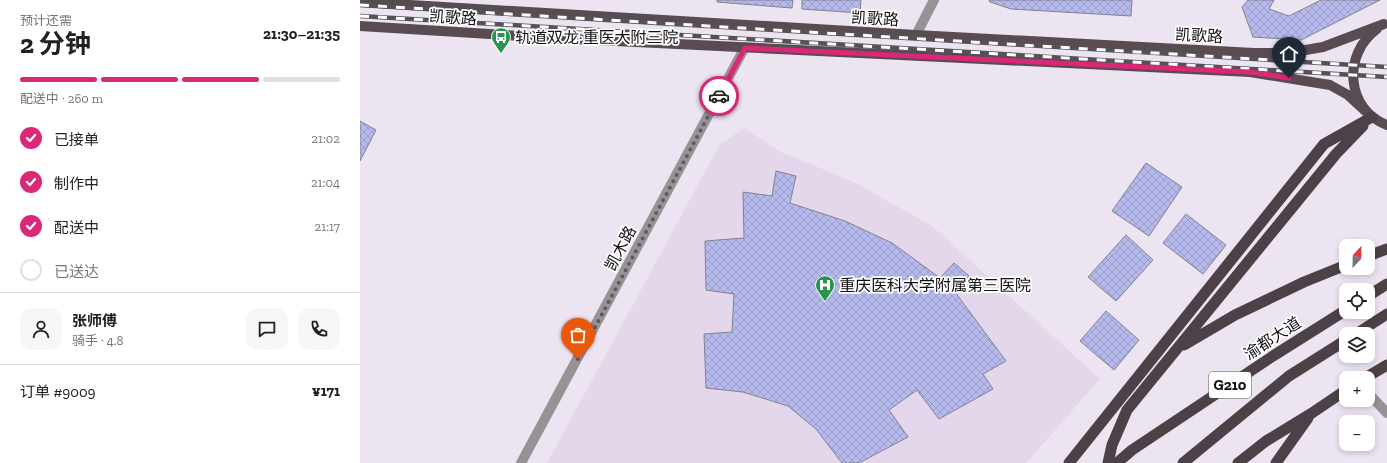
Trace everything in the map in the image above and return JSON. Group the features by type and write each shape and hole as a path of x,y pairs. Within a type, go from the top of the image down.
{"highway":[{"path":"1108,463 1112,445 1127,410 1336,154 1372,117"},
{"path":"1069,463 1324,144 1372,117"},
{"path":"1375,253 1387,249"},
{"path":"1176,350 1235,315 1304,282 1339,268"},
{"path":"1375,292 1387,284"},
{"name":"渝都大道","path":"1117,463 1132,450 1273,356 1339,314"},
{"path":"1367,327 1387,314"},
{"path":"1183,463 1289,376 1339,344"},
{"path":"1375,372 1387,365"},
{"path":"1238,463 1266,441 1339,395"},
{"path":"1276,463 1312,413"},
{"path":"1249,463 1266,441"}],"main road":[{"name":"凯歌路","path":"360,2 1254,54 1288,53 1323,47 1386,24"},
{"path":"1386,24 1369,35 1358,49 1353,67 1354,85 1360,102 1372,117 1387,125"},
{"name":"凯歌路","path":"360,26 745,48 1250,72 1330,85 1348,95 1372,117"}],"street":[{"path":"916,35 934,0"},
{"name":"凯木路","path":"521,463 745,48"},
{"path":"1375,401 1387,413"}],"shaded area":[{"name":"重庆医科大学附属第三医院","path":"744,128 781,152 854,182 932,226 1100,379 1026,463 547,463 719,146"}],"building":[{"path":"717,0 793,0 792,8 717,2"},
{"path":"802,0 861,0 860,13 802,9"},
{"path":"989,0 1132,0 1131,16 1011,9 990,2"},
{"path":"1248,0 1274,0 1269,9 1289,16 1321,0 1380,0 1301,40 1253,37 1242,7"},
{"path":"360,121 376,130 360,161"},
{"path":"1146,163 1182,187 1149,236 1112,211"},
{"path":"776,171 796,176 790,203 845,221 892,243 940,278 954,263 969,276 955,292 1006,361 983,374 993,389 939,419 917,390 889,410 908,437 859,463 842,463 816,429 788,406 743,392 706,388 704,334 732,332 734,294 706,290 705,241 744,238 743,192 772,196"},
{"path":"1186,214 1226,245 1203,274 1163,243"},
{"path":"1126,235 1153,260 1116,301 1088,277"},
{"path":"1106,311 1139,340 1114,370 1080,341"}],"railway":[{"path":"360,5 1387,67"},
{"path":"360,16 1387,77"}],"way so far":[{"path":"578,359 719,96"}],"place":[{"name":"轨道双龙·重医大附三院","path":"501,54"},
{"name":"重庆医科大学附属第三医院","path":"825,302"}],"route":[{"path":"719,96 745,48 1250,72 1289,78"}]}
